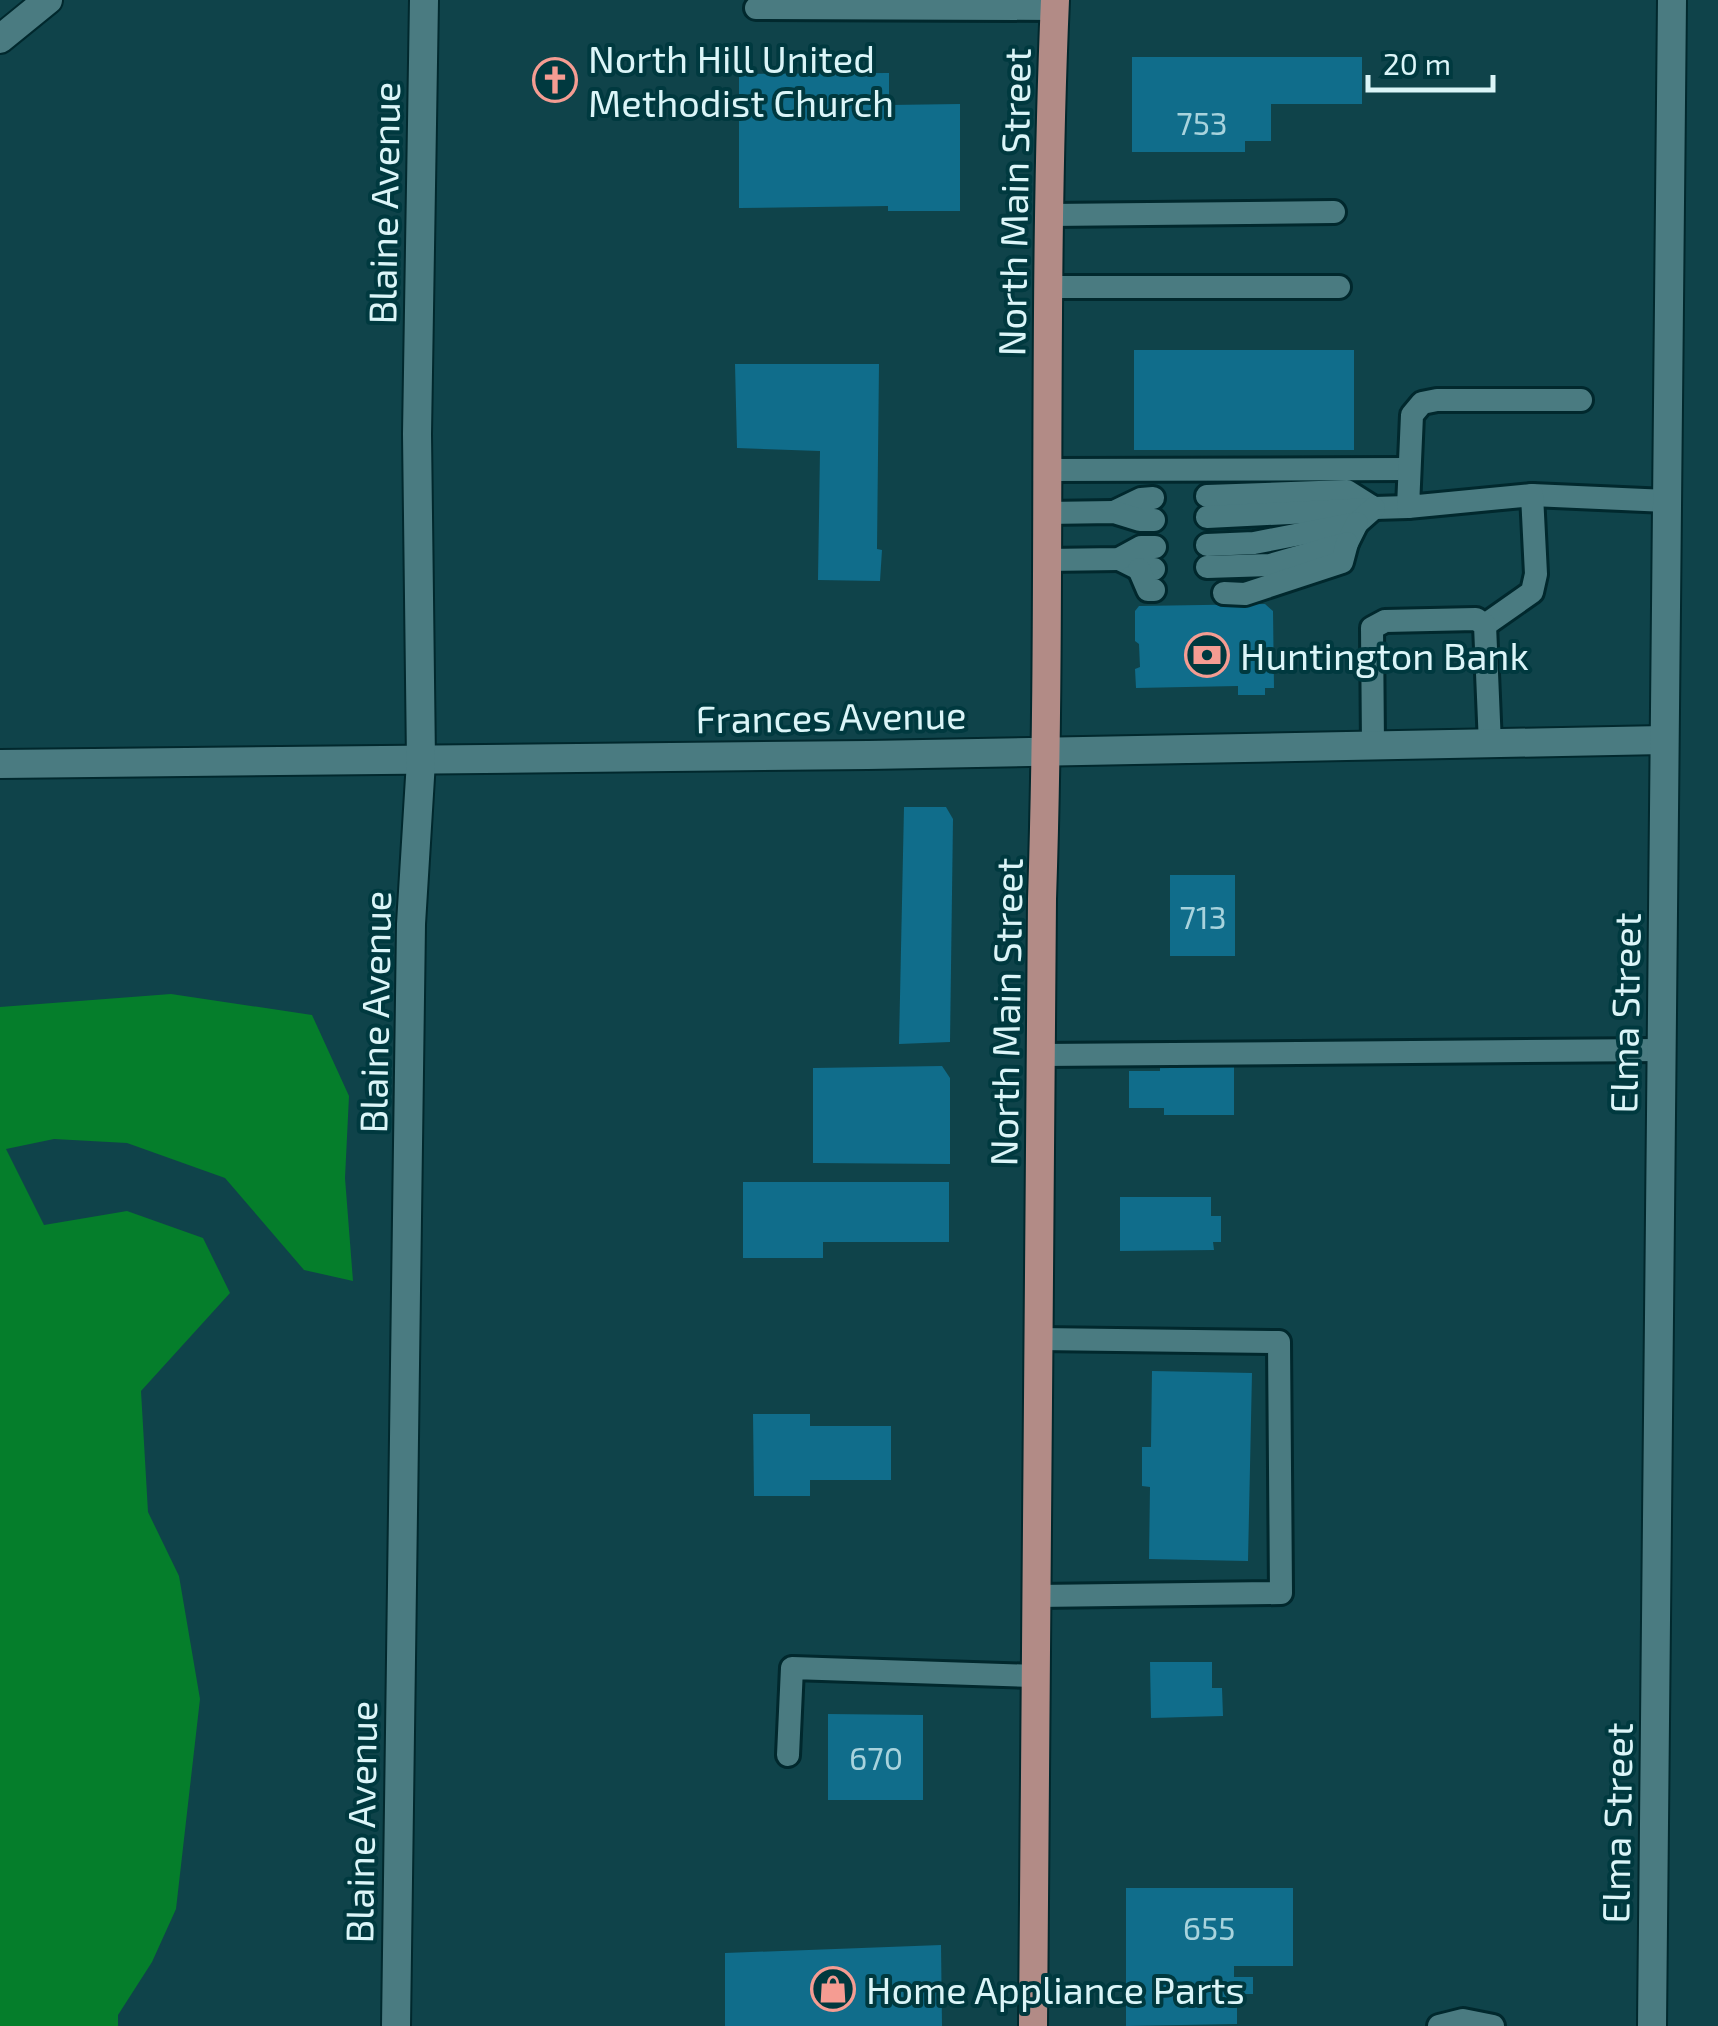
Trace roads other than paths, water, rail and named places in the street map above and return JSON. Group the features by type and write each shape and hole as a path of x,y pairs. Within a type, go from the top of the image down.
{"main road":[{"name":"North Main Street","path":"1033,2026 1047,749 1046,470 1055,5"}],"street":[{"name":"Blaine Avenue","path":"396,2026 410,924 420,761 417,417 424,0"},
{"name":"Elma Street","path":"1652,2026 1672,0"},
{"path":"0,39 38,4"},
{"name":"Frances Avenue","path":"0,764 420,761 1664,740"}],"lane":[{"path":"756,8 1055,5"},
{"path":"1050,215 1334,212"},
{"path":"1049,287 1340,287"},
{"path":"1408,507 1412,414 1422,404 1437,400 1582,400"},
{"path":"1046,470 1408,469"},
{"path":"1207,506 1347,491 1359,525 1342,562 1245,594 1224,593"},
{"path":"1484,625 1532,592 1536,574 1532,495"},
{"path":"1207,556 1254,543 1359,525 1408,507 1532,495 1667,502"},
{"path":"1046,513 1114,512 1141,499 1154,509"},
{"path":"1046,560 1144,567"},
{"path":"1373,746 1372,628 1385,621 1421,620 1476,619 1484,625"},
{"path":"1484,625 1490,745"},
{"path":"1041,1055 1661,1050"},
{"path":"1036,1596 1281,1593 1279,1342 1039,1339"},
{"path":"788,1755 792,1668 1036,1676"},
{"path":"1439,2026 1463,2020 1493,2026"}],"place":[{"name":"North Hill United Methodist Church","path":"555,80"},
{"name":"Huntington Bank","path":"1207,655"},
{"name":"Home Appliance Parts","path":"833,1989"}]}
